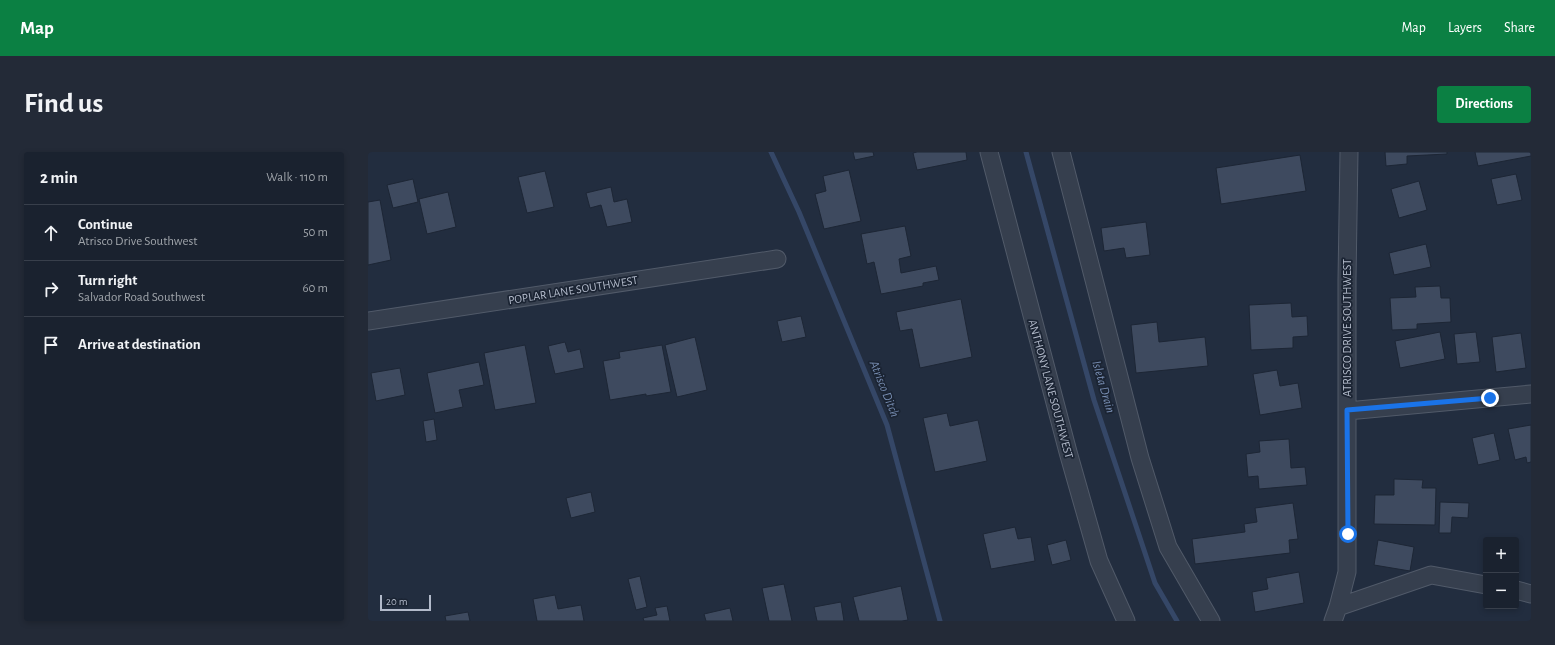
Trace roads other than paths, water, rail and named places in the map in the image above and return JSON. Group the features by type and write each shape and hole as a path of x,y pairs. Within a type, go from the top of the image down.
{"street":[{"name":"ANTHONY LANE SOUTHWEST","path":"990,152 1068,452 1099,561 1126,621"},
{"path":"1061,152 1140,458 1168,547 1211,621"},
{"name":"ATRISCO DRIVE SOUTHWEST","path":"1336,614 1347,572 1347,280 1349,152"},
{"name":"POPLAR LANE SOUTHWEST","path":"368,321 777,259"},
{"path":"1347,410 1531,394"},
{"path":"1336,614 1431,575 1483,584"},
{"path":"1519,591 1531,594"}],"waterway":[{"name":"Atrisco Ditch","path":"771,152 799,212 887,425 940,621"},
{"name":"Isleta Drain","path":"1026,152 1094,400 1155,583 1177,621"}]}
